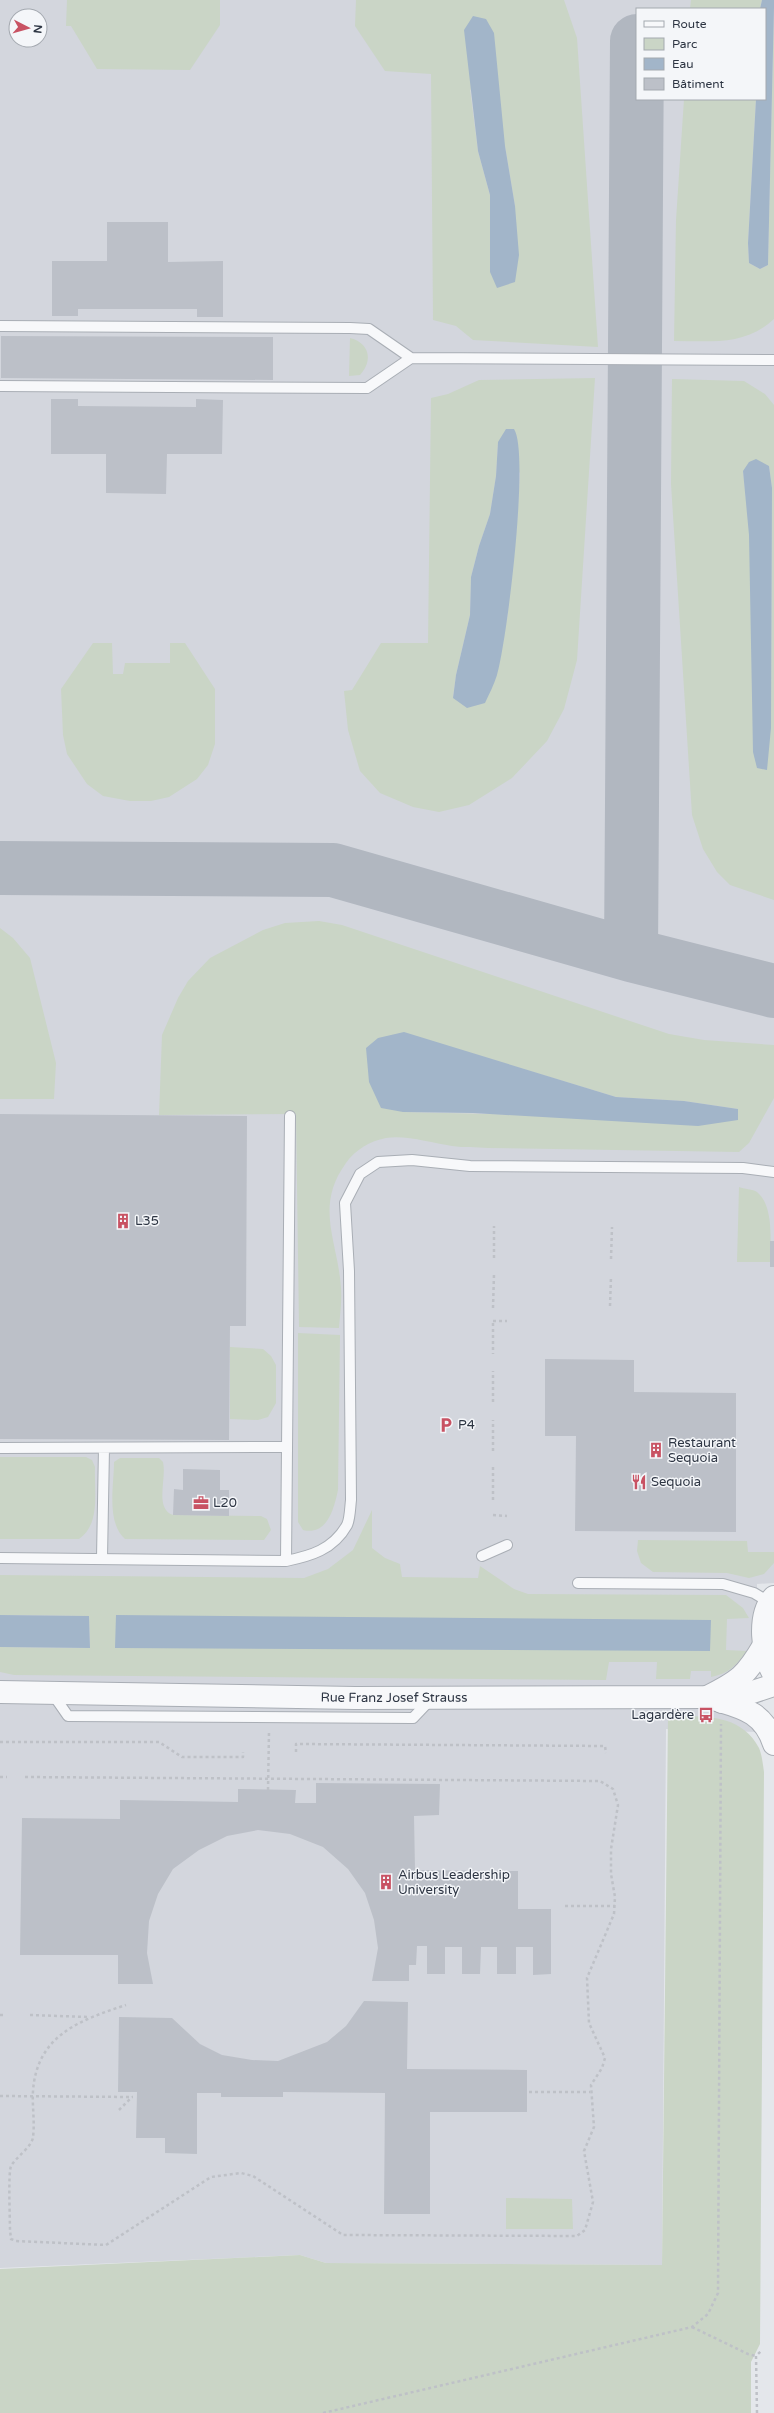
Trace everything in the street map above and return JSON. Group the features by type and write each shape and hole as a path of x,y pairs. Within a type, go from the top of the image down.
{"street":[{"path":"772,1599 766,1615 764,1645 767,1660 774,1675"},
{"name":"Rue Franz Josef Strauss","path":"0,1692 432,1698 717,1707 735,1684 753,1665 764,1645"},
{"path":"717,1707 774,1685"},
{"path":"717,1707 734,1704 749,1711 762,1721 774,1744"}],"lane":[{"path":"0,326 369,329 411,358 774,360"},
{"path":"0,386 367,388 411,358"},
{"path":"286,1560 290,1116"},
{"path":"0,1558 286,1560 314,1555 331,1544 347,1525 351,1500 349,1271 345,1203 360,1174 378,1162 412,1160 470,1166 743,1168 774,1172"},
{"path":"0,1448 287,1447"},
{"path":"102,1558 104,1448"},
{"path":"482,1556 507,1545"},
{"path":"578,1583 723,1584 740,1587 772,1599"},
{"path":"52,1693 68,1716 413,1718 432,1698"}],"path":[{"path":"494,1226 494,1258"},
{"path":"611,1259 612,1227"},
{"path":"493,1308 494,1274"},
{"path":"610,1306 611,1277"},
{"path":"493,1354 493,1322 507,1321"},
{"path":"493,1371 493,1402"},
{"path":"493,1420 493,1451"},
{"path":"493,1467 493,1500"},
{"path":"493,1515 507,1516"},
{"path":"323,2413 692,2327 708,2314 718,2293 717,1707"},
{"path":"268,1790 269,1717"},
{"path":"0,1742 159,1742 182,1757 243,1757 243,1752"},
{"path":"296,1752 296,1744 304,1744 605,1746 606,1753"},
{"path":"0,1777 7,1776"},
{"path":"25,1777 600,1781 613,1789 618,1806 614,1823 611,1855 611,1874 616,1906 587,1978 589,2023 605,2058 602,2068 591,2085 590,2092 594,2127 584,2151 593,2202 586,2230 577,2236 343,2235 253,2176 240,2173 211,2177 106,2245 16,2241 11,2239 10,2168 33,2139 33,2096 36,2077 48,2046 60,2034 89,2017 126,2005"},
{"path":"565,1906 616,1906"},
{"path":"0,2015 6,2015"},
{"path":"30,2015 89,2017"},
{"path":"529,2092 590,2092"},
{"path":"0,2096 133,2096 118,2110"},
{"path":"692,2327 748,2354 756,2356"},
{"path":"757,2413 756,2356 762,2350"}],"shaded area":[{"path":"0,0 774,0 774,1583 757,1584 757,1732 666,1729 662,2265 326,2263 300,2255 0,2268"}],"green space":[{"path":"67,0 220,0 220,25 190,70 97,69 71,26 66,26"},
{"path":"356,0 564,0 577,38 598,347 473,340 456,326 433,320 431,74 385,71 355,26","holes":["470,89 505,146 515,206 490,272 490,195 478,151"]},
{"path":"691,0 762,0 760,8 690,8"},
{"path":"774,7 774,319 763,328 739,338 714,341 674,341 676,220 684,100 756,100 748,243 749,263 760,269 768,265"},
{"path":"350,338 357,340 362,344 367,353 367,364 360,375 349,376"},
{"path":"595,378 577,660 564,709 547,741 512,778 469,805 439,812 413,807 380,793 360,771 348,730 344,691 352,690 381,643 428,643 431,398 448,394 479,380","holes":["498,442 520,473 517,523 507,620 453,697 456,675 470,615 471,577 479,546 490,514 496,476"]},
{"path":"672,379 744,381 765,394 774,405 774,900 730,885 717,872 703,849 692,815 671,484","holes":["769,466 772,488 771,728 743,471"]},
{"path":"93,643 112,643 113,674 123,674 125,663 170,663 170,643 185,643 215,689 215,744 208,765 197,779 169,797 151,801 130,801 103,796 87,784 67,754 63,735 61,689"},
{"path":"319,921 342,925 669,1034 704,1040 774,1045 774,1098 749,1143 739,1152 488,1148 452,1146 411,1138 394,1137 380,1139 369,1144 358,1150 346,1163 336,1179 331,1194 330,1224 341,1288 339,1328 299,1327 296,1114 159,1115 162,1035 178,998 188,981 210,958 263,930 285,923","holes":["404,1033 616,1097 684,1101 738,1109 738,1120 403,1112"]},
{"path":"0,928 13,938 30,958 56,1063 54,1099 0,1099"},
{"path":"739,1187 757,1192 766,1206 769,1214 771,1233 771,1262 737,1262"},
{"path":"298,1333 340,1335 338,1490 328,1519 324,1525 311,1531 303,1530 298,1522"},
{"path":"230,1347 263,1349 271,1356 276,1365 276,1403 268,1417 258,1420 230,1419"},
{"path":"0,1457 86,1457 92,1460 95,1467 95,1506 91,1525 86,1533 79,1539 0,1539"},
{"path":"120,1458 159,1458 163,1462 164,1469 162,1492 164,1506 167,1511 173,1515 261,1516 267,1519 271,1530 264,1540 125,1539 119,1532 115,1523 112,1503 114,1462"},
{"path":"372,1510 372,1548 385,1558 400,1564 402,1577 478,1578 480,1566 514,1589 528,1594 726,1595 743,1608 749,1618 727,1619 726,1650 747,1651 736,1665 722,1674 711,1677 711,1671 691,1671 690,1679 656,1679 657,1662 609,1662 606,1680 14,1675 0,1672 0,1647 90,1648 89,1616 0,1615 0,1575 304,1578 328,1569 353,1550"},
{"path":"638,1540 747,1541 748,1552 774,1552 774,1563 764,1574 749,1578 727,1573 653,1572 641,1563 637,1551"},
{"path":"668,1716 694,1716 720,1719 731,1722 742,1728 759,1748 764,1772 760,2344 751,2362 751,2413 0,2413 0,2269 300,2255 326,2263 662,2265"},
{"path":"506,2198 572,2199 573,2229 506,2229"}],"water":[{"path":"762,0 774,0 768,265 760,269 749,263 748,243 756,100 766,100 766,8 760,8"},
{"path":"473,16 486,19 494,33 505,146 515,206 519,255 515,282 497,288 490,272 490,195 478,151 464,30"},
{"path":"506,429 514,429 518,445 520,473 515,548 506,626 497,675 485,703 467,708 453,698 456,675 470,615 471,577 479,546 490,514 496,476 498,442"},
{"path":"756,459 769,466 772,488 771,728 767,770 757,768 753,752 749,535 743,471 749,462"},
{"path":"404,1032 616,1097 684,1101 738,1109 738,1120 698,1126 473,1113 403,1112 381,1108 369,1082 366,1048 378,1038"},
{"path":"0,1615 89,1616 90,1648 0,1647"},
{"path":"116,1615 711,1620 710,1651 115,1648"}],"building":[{"path":"107,222 168,222 168,262 223,261 223,317 197,317 197,309 78,309 78,316 52,316 52,261 107,261"},
{"path":"1,336 273,337 273,380 1,378"},
{"path":"51,399 78,399 78,406 196,407 196,399 223,400 222,454 167,454 166,494 106,493 106,454 51,454"},
{"name":"L35","path":"0,1114 247,1116 246,1326 230,1326 229,1440 0,1439"},
{"path":"770,1241 774,1241 774,1267 770,1267"},
{"name":"Restaurant Sequoia","path":"545,1359 634,1360 634,1392 736,1393 736,1532 575,1531 576,1436 545,1436"},
{"name":"L20","path":"183,1469 220,1470 220,1490 229,1490 229,1516 173,1515 174,1489 183,1490"},
{"path":"316,1783 440,1784 439,1815 414,1816 415,1870 518,1871 518,1909 551,1909 551,1974 533,1975 533,1947 516,1947 516,1974 497,1974 497,1947 481,1947 480,1974 462,1974 462,1947 445,1947 445,1974 427,1974 427,1946 417,1946 416,1965 409,1965 409,1981 372,1981 378,1948 374,1920 365,1893 348,1869 323,1847 290,1834 258,1830 227,1836 199,1850 173,1869 158,1894 149,1921 147,1953 153,1984 118,1984 118,1955 20,1955 22,1818 120,1819 120,1800 238,1802 238,1789 296,1790 295,1803 316,1803"},
{"path":"364,2001 408,2002 407,2069 527,2070 527,2112 430,2112 430,2214 384,2214 385,2093 283,2092 283,2097 221,2097 221,2093 197,2093 197,2154 165,2153 165,2138 136,2138 137,2092 118,2092 119,2017 172,2018 200,2044 222,2055 252,2060 278,2061 327,2042 346,2026"}],"taxiway":[{"path":"631,955 637,100"},
{"path":"0,868 333,870 631,955 774,991"}],"place":[{"name":"L35","path":"123,1221"},
{"name":"P4","path":"446,1425"},
{"name":"Restaurant Sequoia","path":"656,1450"},
{"name":"Sequoia","path":"639,1482"},
{"name":"L20","path":"201,1503"},
{"name":"Lagardère","path":"706,1715"},
{"name":"Airbus Leadership University","path":"386,1882"}]}
